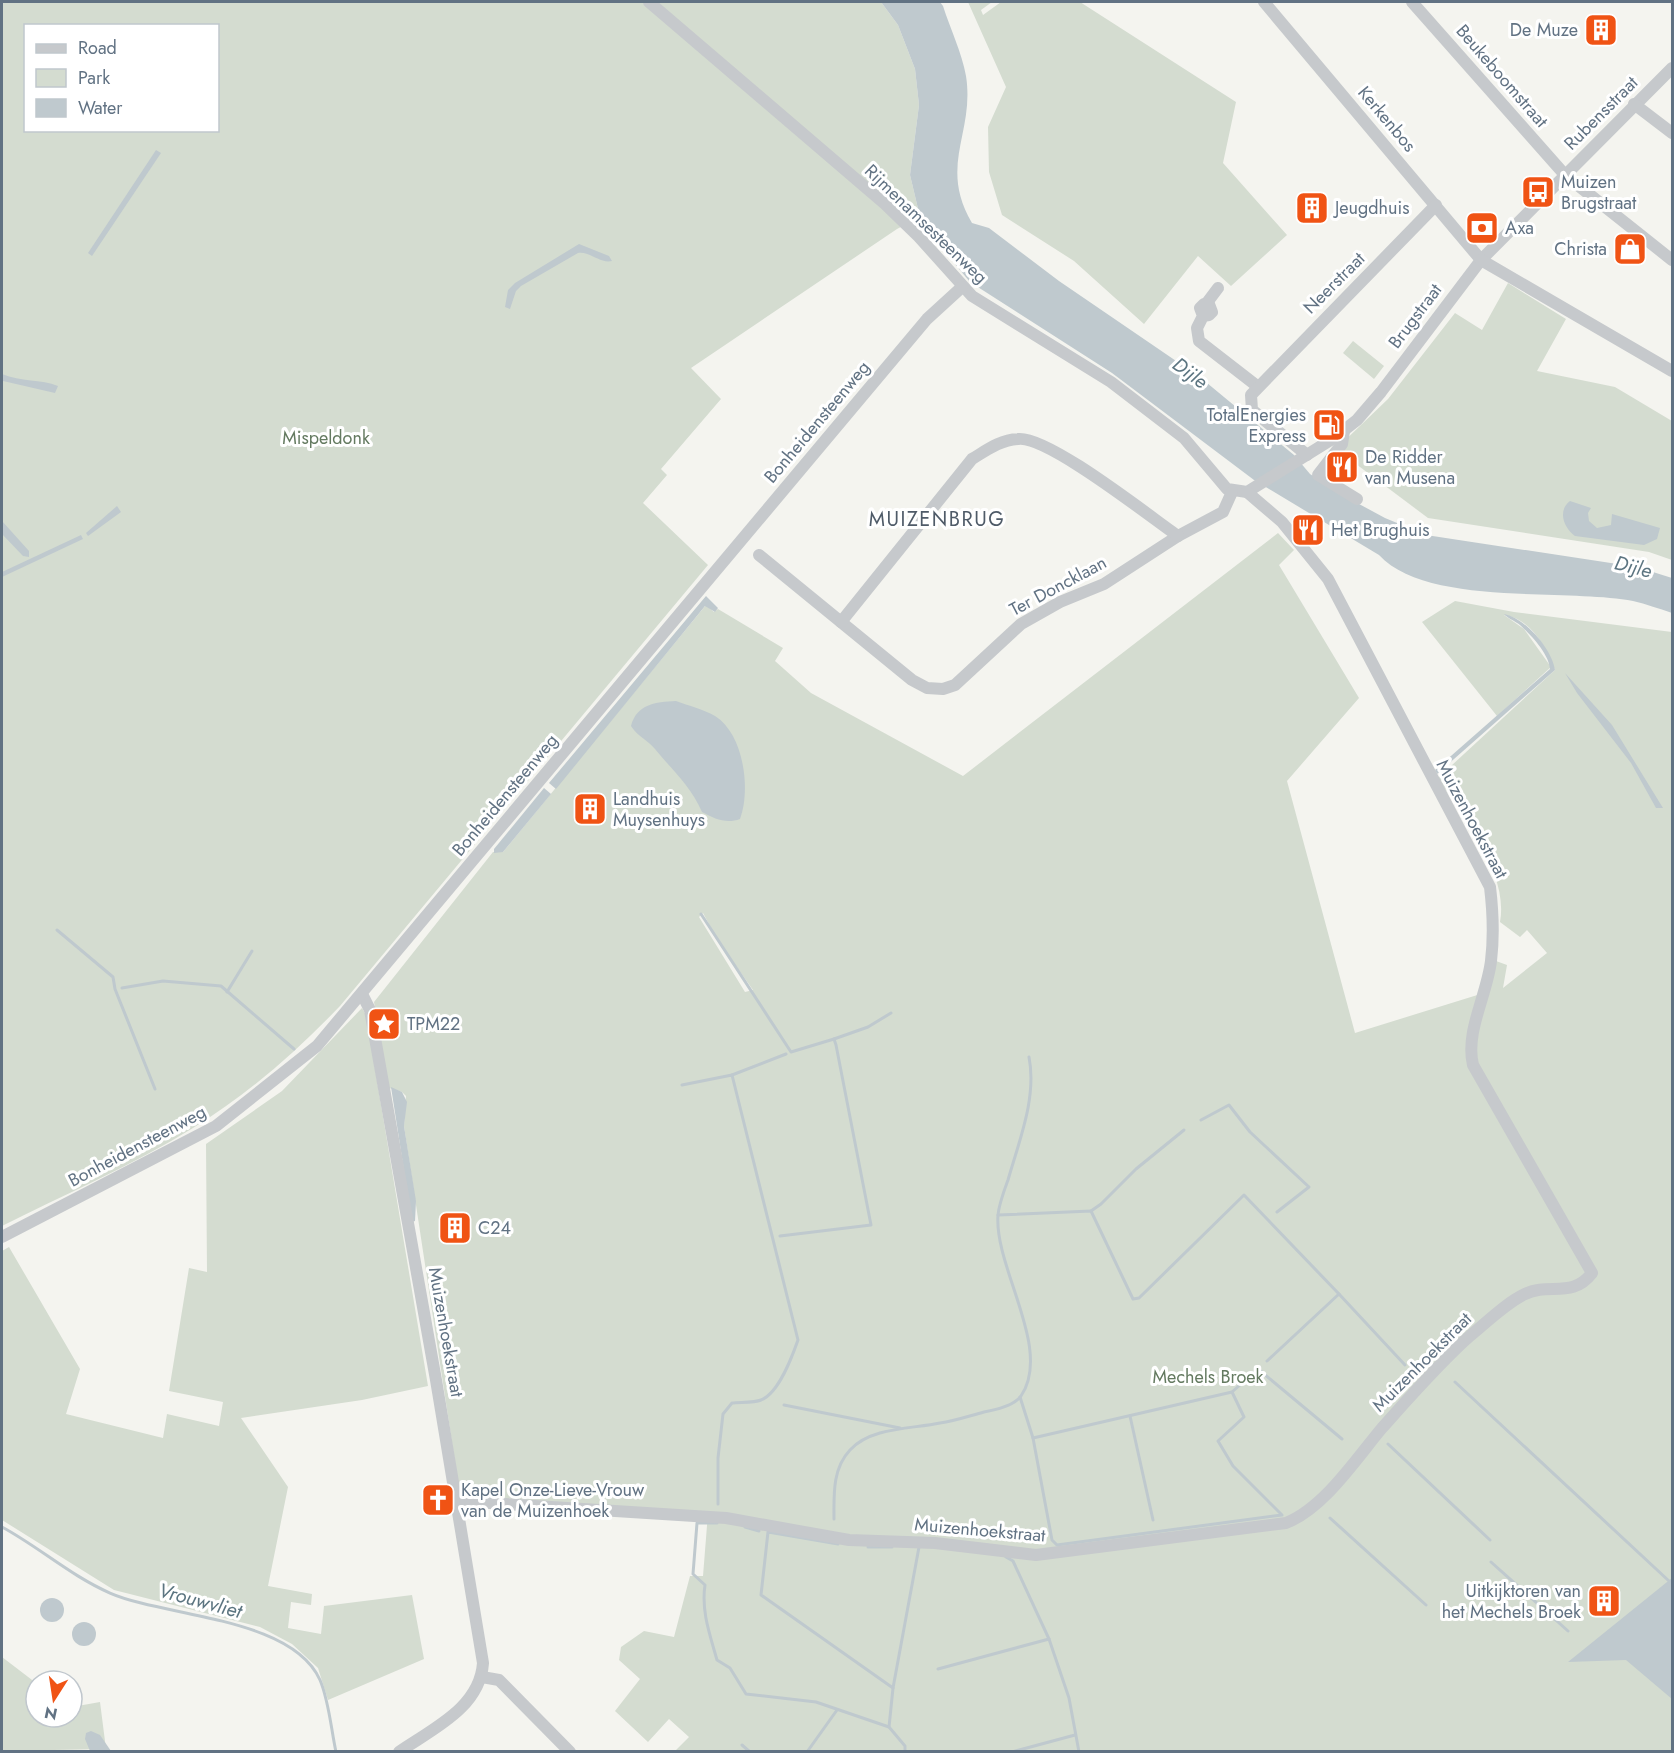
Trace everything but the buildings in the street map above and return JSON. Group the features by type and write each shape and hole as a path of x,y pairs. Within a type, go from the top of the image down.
{"street":[{"name":"Rijmenamsesteenweg","path":"649,2 891,210 919,237 972,296 1120,389 1184,438 1232,492"},
{"name":"Kerkenbos","path":"1264,2 1436,205 1485,256"},
{"name":"Beukeboomstraat","path":"1412,2 1565,175 1672,260"},
{"name":"Rubensstraat","path":"1485,256 1672,68"},
{"path":"1634,104 1672,133"},
{"name":"Neerstraat","path":"1257,386 1436,205"},
{"path":"1485,256 1525,285 1672,371"},
{"name":"Brugstraat","path":"1252,490 1344,431 1375,400 1485,256"},
{"name":"Bonheidensteenweg","path":"2,1237 216,1126 317,1046 927,319 962,287"},
{"path":"1218,288 1197,328 1199,341 1257,386 1249,400 1252,410 1305,456"},
{"name":"Brugstraat","path":"1344,431 1342,444 1318,475 1357,499"},
{"path":"841,622 972,459 997,443 1020,438 1040,443 1104,483 1178,536"},
{"path":"1232,492 1252,490"},
{"name":"Muizenhoekstraat","path":"457,1502 726,1518 849,1540 935,1543 1036,1555 1286,1523 1301,1517 1345,1474 1384,1427 1469,1336 1526,1293 1561,1291 1585,1282 1592,1273 1473,1065 1469,1050 1491,962 1494,920 1490,887 1328,579 1282,522 1252,490"},
{"name":"Ter Doncklaan","path":"759,555 912,680 927,688 943,689 955,685 969,674 993,648 1021,624 1060,602 1104,584 1178,536 1223,512 1232,492"},
{"name":"Muizenhoekstraat","path":"362,994 370,1010 398,1156 483,1663 482,1677"},
{"path":"399,1752 459,1709 477,1690 482,1677 499,1680 570,1752"}],"green space":[{"name":"Mispeldonk","path":"2,2 881,2 898,25 915,69 919,105 910,175 920,217 897,229 691,368 721,399 661,469 667,475 643,503 708,565 340,1006 306,1040 252,1087 193,1128 122,1167 2,1226"},
{"path":"968,2 992,2 981,10 983,15 1001,2 1080,2 1236,102 1223,163 1287,235 1231,286 1198,256 1144,324 1074,261 1002,215 989,172 988,127 1006,87"},
{"path":"1508,283 1566,319 1537,371 1615,387 1672,421 1672,560 1649,552 1428,518 1336,449 1388,399 1455,313 1482,330"},
{"path":"1353,341 1384,366 1374,379 1343,353"},
{"name":"Mechels Broek","path":"1278,533 1294,550 1279,565 1359,698 1287,781 1355,1033 1487,992 1496,961 1507,965 1503,988 1547,953 1527,930 1520,937 1500,922 1501,903 1498,884 1491,865 1471,828 1438,778 1555,670 1536,635 1522,622 1504,615 1524,629 1551,667 1497,716 1422,622 1455,601 1514,612 1672,632 1672,1751 674,1752 689,1737 669,1719 648,1742 615,1711 640,1679 619,1660 621,1647 644,1631 674,1637 690,1576 703,1576 708,1513 460,1495 404,1126 406,1096 402,1092 389,1088 374,1002 493,852 503,852 706,605 714,612 718,609 783,648 775,661 811,693 963,776","holes":["703,913 717,939 753,990 745,992 699,917"]},
{"path":"362,1008 366,1015 428,1386 362,1400 241,1418 288,1487 268,1586 312,1594 311,1605 291,1602 288,1628 321,1634 324,1606 412,1595 424,1659 328,1700 318,1668 292,1644 260,1627 114,1590 2,1520 2,1251 9,1247 80,1369 66,1414 163,1438 167,1414 219,1426 223,1402 169,1391 189,1268 207,1272 206,1144 282,1091"},
{"path":"2,1657 24,1674 24,1729 84,1729 84,1705 100,1702 106,1749 2,1751"}],"water":[{"name":"Dijle","path":"881,2 940,2 943,6 966,76 966,115 958,166 958,184 962,202 972,223 989,228 1059,281 1201,378 1294,455 1310,474 1335,491 1385,518 1426,535 1637,567 1672,578 1672,613 1633,601 1605,597 1499,593 1463,589 1430,582 1401,571 1379,555 1254,480 1112,373 970,282 929,233 920,217 910,175 919,105 915,69 898,25"},
{"path":"156,150 161,153 92,256 88,253"},
{"path":"579,244 609,256 612,261 603,261 578,253 521,286 516,291 510,309 505,307 508,290 515,283"},
{"path":"2,374 58,386 55,393 3,381"},
{"path":"1570,501 1591,508 1588,513 1589,521 1597,528 1611,525 1612,514 1660,528 1657,539 1644,545 1575,536 1565,524 1563,514"},
{"path":"117,506 121,512 88,536 86,533"},
{"path":"2,521 29,551 29,557 23,556 2,534"},
{"path":"81,535 83,539 2,577 2,572"},
{"path":"706,596 718,608 715,612 705,606 556,789 549,783"},
{"path":"1504,614 1529,628 1549,653 1555,670 1437,774 1435,770 1550,669 1543,651 1534,639"},
{"path":"1565,673 1612,725 1663,808 1656,808 1631,763 1577,693"},
{"path":"676,701 715,716 725,724 733,736 743,763 745,778 745,793 740,819 721,820 702,812 680,778 631,726 642,709 661,702"},
{"path":"544,788 551,794 503,852 494,853 494,849"},
{"path":"391,1087 402,1092 407,1102 404,1126 416,1201 415,1221 412,1222"},
{"path":"1672,1578 1672,1699 1626,1660 1568,1662"},
{"path":"47,1598 57,1598 64,1605 64,1615 57,1622 47,1622 40,1615 40,1605"},
{"path":"84,1622 93,1625 96,1634 93,1643 84,1646 75,1643 72,1634 75,1625"},
{"path":"91,1731 100,1735 111,1751 90,1751 85,1739 86,1733"}],"waterway":[{"path":"701,914 791,1052 834,1039 836,1045 871,1225 780,1236"},
{"path":"57,930 113,977 115,989 155,1089"},
{"path":"227,992 252,951"},
{"path":"122,988 163,981 221,986 294,1049"},
{"path":"834,1039 868,1027 891,1013"},
{"path":"732,1075 786,1054"},
{"path":"834,1519 837,1474 844,1457 859,1442 892,1430 951,1421 999,1409 1021,1396 1029,1377 1030,1355 1027,1332 1004,1259 999,1236 998,1215 1029,1104 1031,1088 1029,1057"},
{"path":"682,1085 732,1075 798,1340 784,1374 768,1396 758,1401 732,1403 723,1414 718,1458 718,1504"},
{"path":"1201,1120 1229,1105 1250,1132 1309,1187 1277,1212"},
{"path":"1091,1211 1136,1169 1184,1130"},
{"path":"998,1215 1091,1211 1133,1299 1139,1298 1244,1195 1339,1294"},
{"path":"1267,1361 1339,1294 1405,1365"},
{"path":"1020,1397 1033,1438 1232,1392 1258,1369 1342,1439"},
{"path":"1455,1382 1669,1581"},
{"path":"1033,1438 1052,1540 1057,1545 1282,1515 1233,1466 1218,1441 1244,1417 1232,1392"},
{"path":"784,1405 900,1428"},
{"path":"1130,1416 1153,1520"},
{"path":"1388,1444 1490,1540"},
{"path":"1330,1518 1426,1605"},
{"path":"717,1523 697,1523 693,1574 705,1585 705,1614 717,1660 730,1668 746,1694 816,1702 889,1727 905,1746 905,1752"},
{"name":"Vrouwvliet","path":"2,1527 82,1578 110,1593 134,1601 225,1622 256,1631 283,1643 305,1659 320,1680 328,1706 336,1752"},
{"path":"745,1527 759,1531"},
{"path":"838,1544 768,1532 761,1595 893,1688"},
{"path":"868,1547 892,1547"},
{"path":"889,1727 893,1688 919,1547"},
{"path":"1006,1557 1013,1561 1049,1639 1069,1698 1079,1752"},
{"path":"1491,1562 1568,1631"},
{"path":"938,1669 1049,1639"},
{"path":"807,1752 837,1710"},
{"path":"1012,1752 1075,1735"},
{"path":"742,1745 750,1752"}],"place":[{"name":"De Muze","path":"1601,30"},
{"name":"Muizen Brugstraat","path":"1538,192"},
{"name":"Jeugdhuis","path":"1312,208"},
{"name":"Axa","path":"1482,228"},
{"name":"Christa","path":"1630,249"},
{"name":"TotalEnergies Express","path":"1329,425"},
{"name":"De Ridder van Musena","path":"1342,467"},
{"name":"Het Brughuis","path":"1308,530"},
{"name":"Landhuis Muysenhuys","path":"590,809"},
{"name":"TPM22","path":"384,1024"},
{"name":"C24","path":"455,1228"},
{"name":"Kapel Onze-Lieve-Vrouw van de Muizenhoek","path":"438,1500"},
{"name":"Uitkijktoren van het Mechels Broek","path":"1604,1601"}],"district":[{"name":"MUIZENBRUG","path":"937,519"}]}
